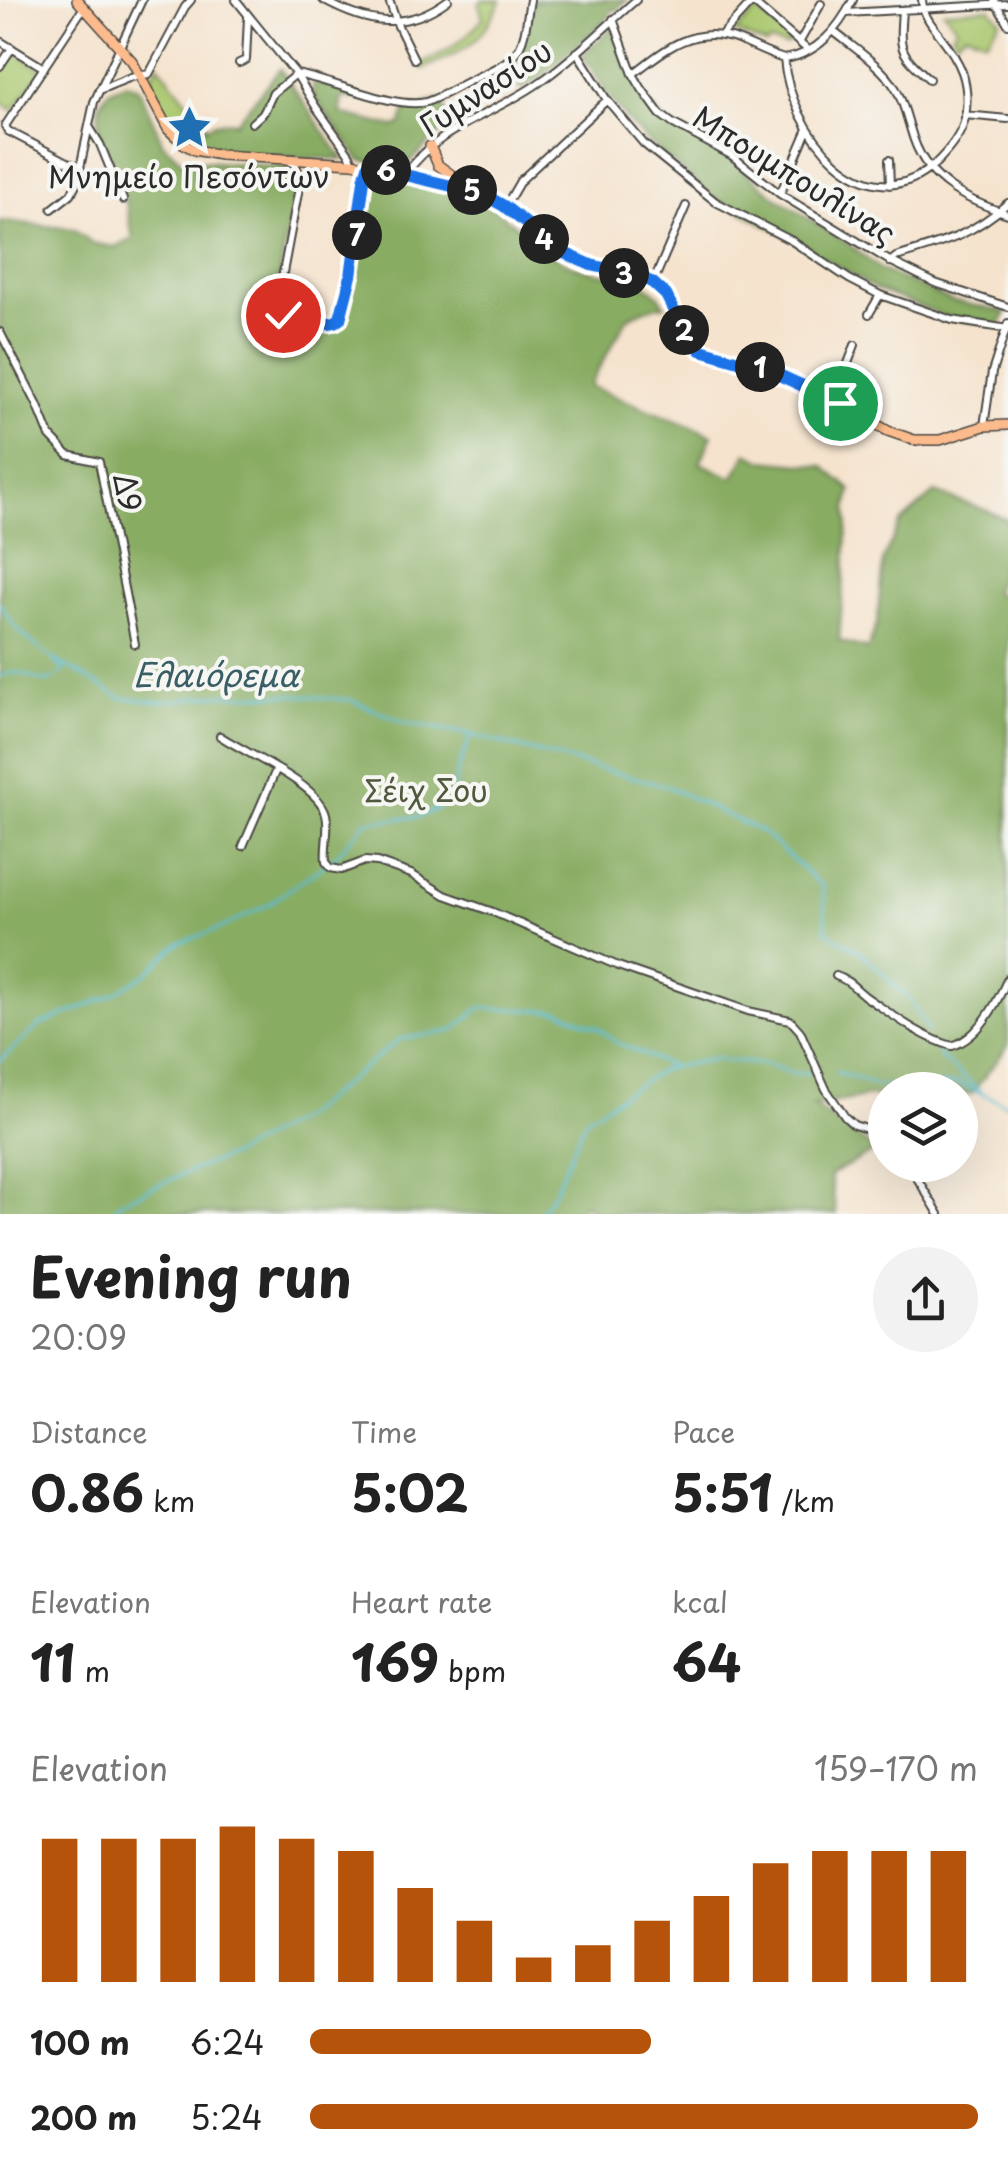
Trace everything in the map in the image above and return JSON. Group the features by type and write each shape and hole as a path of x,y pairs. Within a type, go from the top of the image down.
{"main road":[{"path":"80,4 119,45 142,76 168,128 184,144 220,156 353,163 474,190"},
{"path":"430,146 438,165 504,206 562,252 653,283 666,295 684,332 697,347 766,369 834,400 888,431 914,440 930,441 984,426 1008,425"}],"street":[{"path":"52,209 71,194 81,169 93,105 142,0"},
{"path":"99,90 131,76 150,74 190,0"},
{"path":"236,0 296,74 353,163"},
{"path":"324,0 360,16 396,22 448,0"},
{"path":"389,0 414,58"},
{"path":"296,74 383,98 411,103 428,101 506,62 519,50 530,0"},
{"name":"Γυμνασίου","path":"406,174 430,146 532,88 636,0"},
{"path":"634,74 657,56 703,34 721,36 784,59 809,51 834,31 853,0"},
{"path":"721,36 751,1 809,51"},
{"path":"995,3 1008,24"},
{"path":"80,4 5,128 81,169"},
{"path":"799,43 821,4"},
{"path":"846,13 902,10 922,4 1008,4"},
{"path":"784,59 792,98 808,131 860,179 873,184 899,184 928,169 952,144 965,115 966,83 960,64 927,19 922,4"},
{"path":"902,10 901,50 929,79"},
{"path":"239,63 246,60 248,16"},
{"name":"Μπουμπουλίνας","path":"613,18 634,74 660,114 672,123 731,156 780,194 890,262 1008,307"},
{"path":"834,31 892,83 928,169 959,193 1008,214"},
{"path":"0,41 44,68"},
{"path":"0,66 12,48"},
{"path":"577,52 608,100 644,144 716,202 792,241 849,279 880,294 952,320 1007,327 992,372 984,426"},
{"path":"252,123 264,112 274,93 296,74"},
{"path":"504,206 520,181 608,100"},
{"path":"965,115 1008,118"},
{"path":"90,128 122,200"},
{"path":"780,194 808,131"},
{"path":"286,159 296,166 301,177"},
{"path":"889,160 890,185"},
{"path":"315,161 301,177 276,310 284,316 335,322 342,313 351,276 368,166"},
{"path":"890,262 977,227 1008,202"},
{"path":"653,283 686,206"},
{"path":"869,314 880,294"},
{"name":"Δ9","path":"0,332 50,436 68,455 100,462 135,644"},
{"path":"834,400 854,345"},
{"path":"220,736 301,783 323,806 328,827 326,862 331,868 341,870 365,861 376,862 411,874 445,895 618,966 748,1011 782,1017 796,1025 822,1082 843,1115 854,1125 868,1129"},
{"path":"243,846 276,770"},
{"path":"836,976 927,1036 951,1046 964,1042 981,1024 1008,978"},
{"path":"919,1182 939,1214"}],"green space":[{"path":"482,0 501,0 478,37 461,51 423,69 420,64 454,45 483,18 479,4"},
{"path":"534,0 627,0 541,77 521,89 508,63 518,54"},
{"path":"990,8 1001,20 987,40 966,33 956,40 952,33 957,28 944,11"},
{"path":"757,10 793,41 785,46 771,42 766,45 735,32"},
{"path":"612,28 631,76 668,124 720,151 776,197 881,270 952,301 1006,312 1001,325 952,319 877,290 715,198 629,123 582,55"},
{"path":"13,51 42,69 13,110 0,102 0,71"},
{"path":"158,64 206,125 187,142 170,125 148,83"},
{"path":"280,69 343,159 220,152 187,142 209,126 236,122"},
{"path":"313,82 360,97 341,98 341,114 394,127 401,125 406,106 439,100 454,125 436,136 404,169 360,160 313,95"},
{"name":"Σέιχ Σου","path":"126,83 139,88 163,144 185,164 201,161 286,167 293,171 295,189 272,317 330,326 340,322 351,289 370,174 469,196 496,210 561,260 649,287 665,305 627,319 589,386 712,435 700,463 733,478 747,453 762,460 823,466 851,490 839,641 868,649 877,623 883,560 900,523 935,493 1008,520 1008,550 994,593 1008,598 1008,1046 978,1085 978,1072 868,1072 868,1097 813,1106 868,1144 868,1155 830,1175 836,1214 596,1214 584,1204 579,1214 0,1214 0,221 74,229 91,243 114,247 133,239 126,203 98,129 99,105 108,91"}],"waterway":[{"path":"0,603 22,634 52,658"},
{"name":"Ελαιόρεμα","path":"0,676 15,673 51,680 64,670 52,658 121,698 161,702 217,695 294,695 351,700 406,723 470,734"},
{"path":"0,1061 40,1025 111,996 147,973 179,943 222,928 269,904 335,857 367,821 419,817 452,802 456,775 471,735 666,786 762,832 823,887 826,931 862,953 912,1002 928,1032"},
{"path":"110,1214 120,1202 235,1154 304,1116 400,1039 453,1031 480,1008 560,1011 672,1067"},
{"path":"936,1048 942,1059 981,1092"},
{"name":"Ελαιόρεμα","path":"539,1214 554,1192 586,1118 663,1069 714,1059 769,1065 794,1074 809,1073"},
{"name":"Ελαιόρεμα","path":"836,1072 875,1085 903,1089 957,1083 1008,1105"}],"place":[{"name":"Μνημείο Πεσόντων","path":"189,128"}],"route":[{"path":"283,315 329,323 340,319 351,276 368,166 481,193 572,258 653,283 666,295 687,336 701,350 766,369 840,403"}]}
